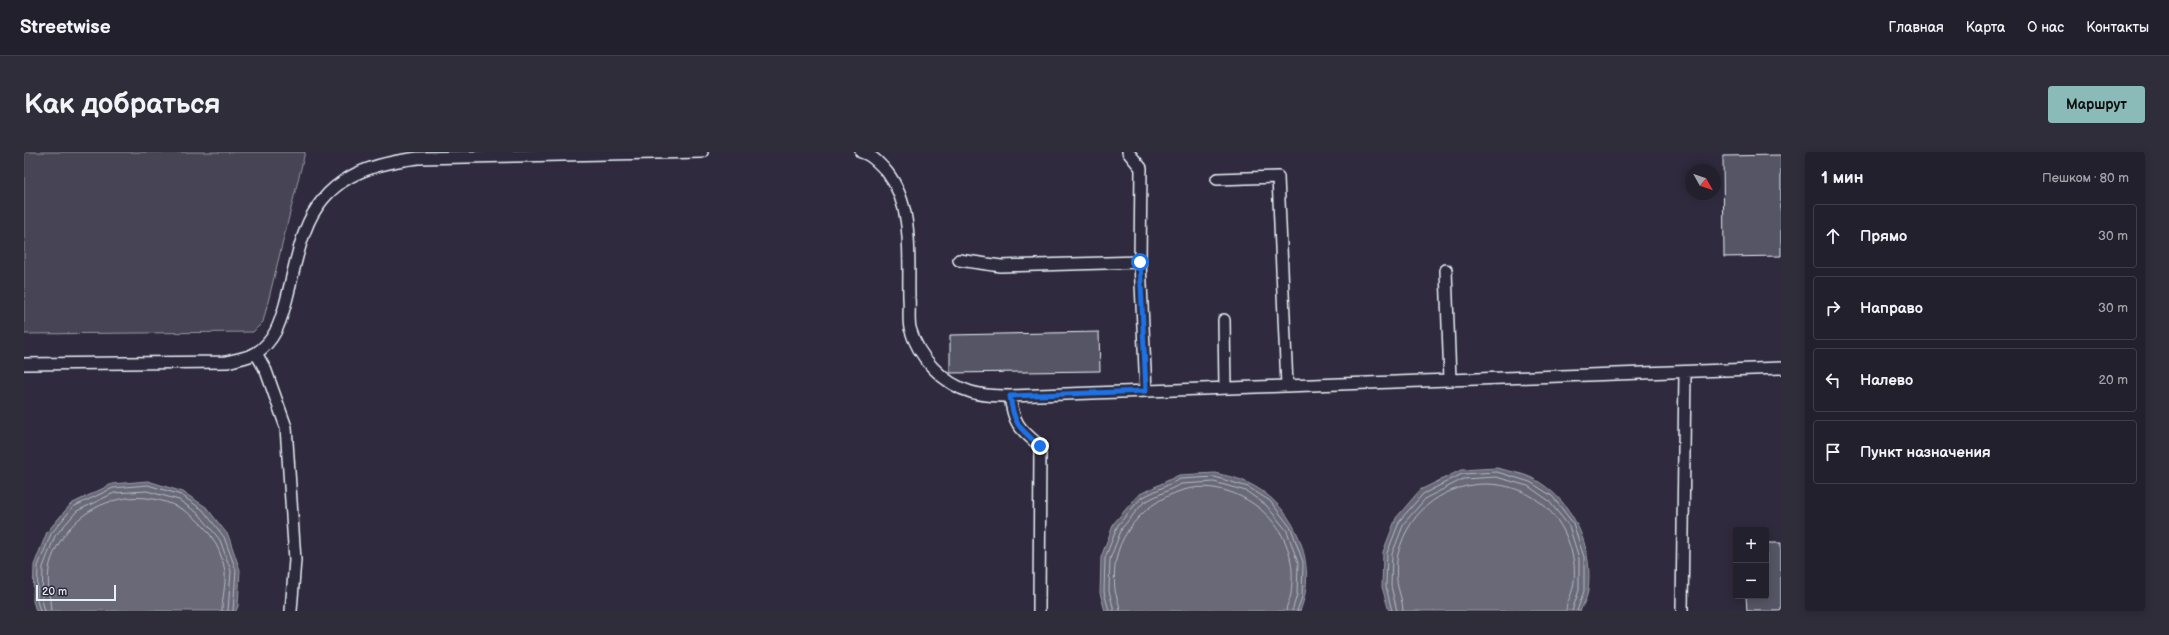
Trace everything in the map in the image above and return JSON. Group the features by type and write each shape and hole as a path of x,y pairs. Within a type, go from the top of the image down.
{"lane":[{"path":"24,364 227,362 256,353 279,328 305,231 317,207 334,188 357,172 392,161 418,158 702,152"},
{"path":"860,152 880,164 893,180 902,199 907,224 910,328 919,349 933,368 947,379 971,392 1010,396 1781,368"},
{"path":"1128,152 1141,168 1140,262 1146,391"},
{"path":"1217,179 1278,177 1287,386"},
{"path":"959,260 1001,266 1140,262"},
{"path":"1446,270 1450,380"},
{"path":"1224,320 1225,388"},
{"path":"256,353 266,371 286,427 295,560 291,611"},
{"path":"1682,611 1685,372"},
{"path":"1010,396 1013,417 1021,429 1040,446 1038,611"}],"shaded area":[{"path":"24,152 305,152 263,322 253,332 24,334"}],"water":[{"path":"1497,468 1519,473 1532,478 1546,487 1559,498 1578,526 1584,541 1588,558 1589,574 1588,591 1580,611 1389,611 1382,587 1383,552 1396,518 1420,490 1461,470"},
{"path":"1215,473 1242,480 1266,494 1291,521 1299,538 1307,574 1305,593 1300,611 1105,611 1100,593 1101,557 1114,523 1138,495 1179,475"},
{"path":"148,481 183,492 206,507 228,535 240,570 238,606 236,611 36,611 33,601 34,565 47,532 71,504 112,484"}],"building":[{"path":"1781,155 1781,256 1724,257 1723,156"},
{"path":"1099,332 1100,371 950,373 950,335"},
{"path":"1769,543 1781,543 1781,611 1747,611 1746,599 1769,599"}],"route":[{"path":"1040,446 1021,429 1013,417 1010,396 1146,391 1145,331 1140,262"}]}
